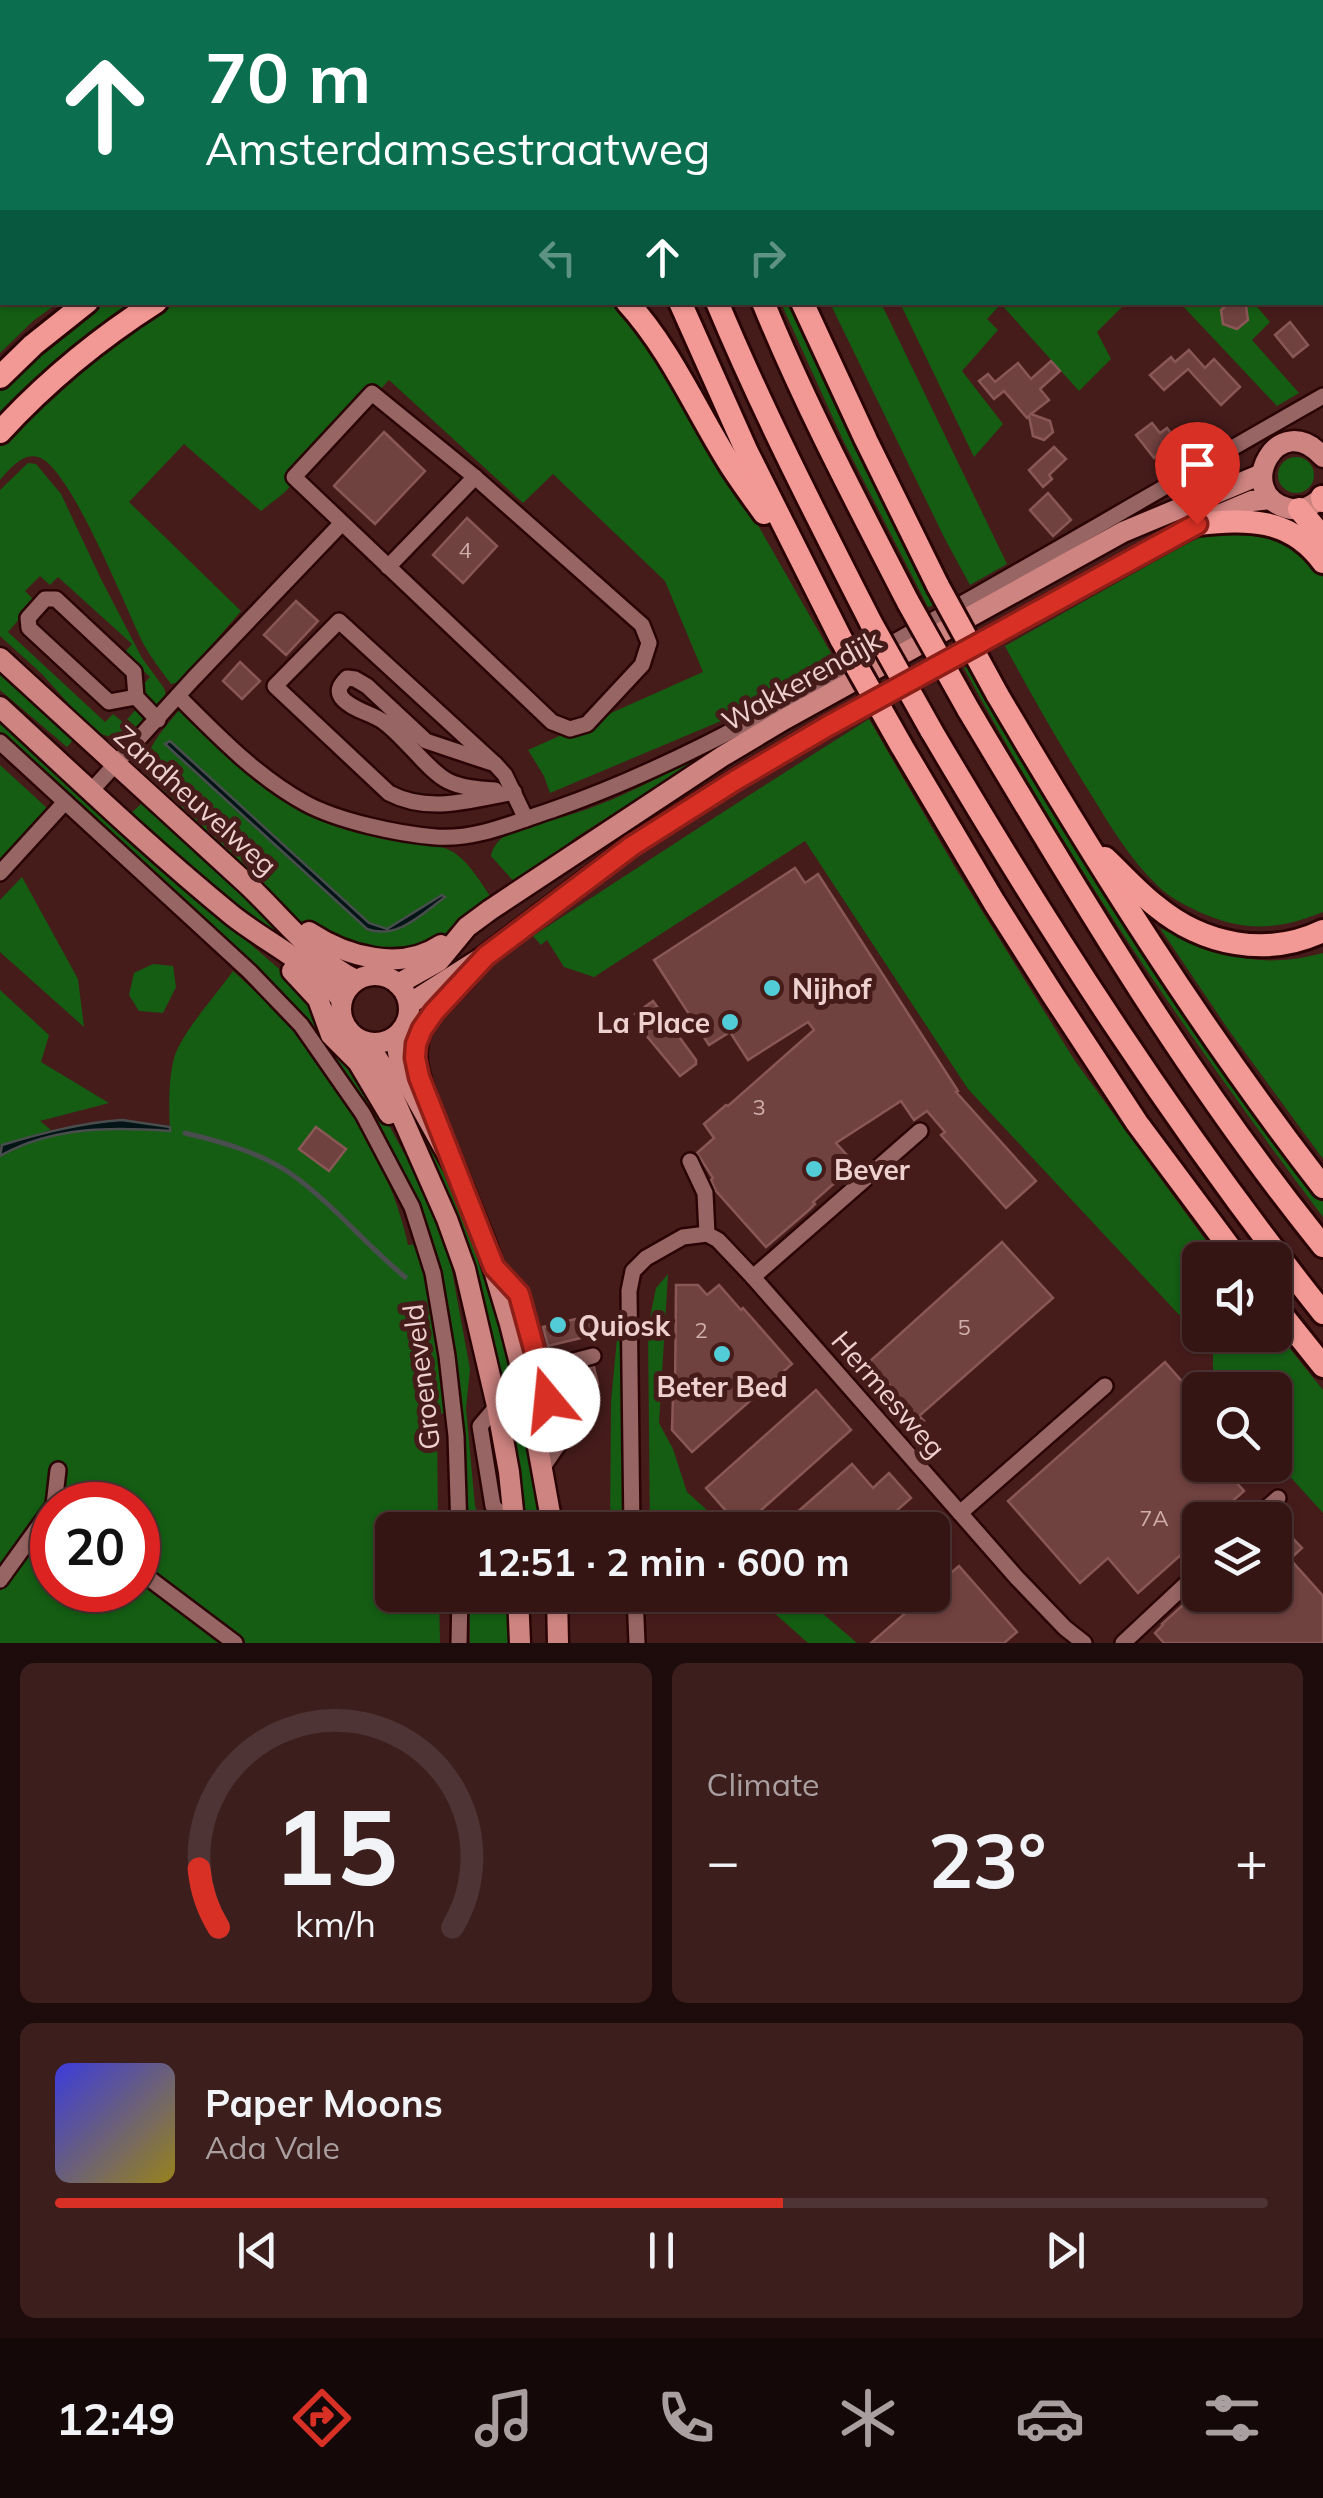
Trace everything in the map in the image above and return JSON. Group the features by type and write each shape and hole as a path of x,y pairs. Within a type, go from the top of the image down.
{"highway":[{"path":"0,377 83,305"},
{"path":"0,432 68,366 151,305"},
{"path":"629,305 670,361 727,460 808,576"},
{"path":"681,305 746,452 808,576 901,745 1053,995 1137,1123 1226,1242"},
{"path":"718,305 806,498 931,730 1073,964 1166,1104 1323,1313"},
{"path":"763,305 842,474 968,710 1111,946 1201,1081 1323,1246"},
{"path":"803,305 938,586 997,694 1084,839 1192,1006 1323,1187"},
{"path":"1300,509 1323,550"},
{"path":"1197,524 1237,520 1271,525 1301,538 1323,562"},
{"path":"1084,839 1152,904 1210,937 1224,942 1276,945 1323,931"},
{"path":"1292,1327 1323,1366"}],"main road":[{"path":"1319,446 1295,441 1276,447 1262,474 1271,499 1282,507 1300,509 1323,498"},
{"name":"Wakkerendijk","path":"398,984 439,961 466,927 723,756 1123,532 1262,474"},
{"name":"Wakkerendijk","path":"409,1004 486,956 632,846 828,726 1197,524 1252,501 1271,499"},
{"name":"Zandheuvelweg","path":"0,658 317,953 356,980"},
{"path":"0,707 236,918 318,999 331,1036 365,1072 426,1176"},
{"path":"270,906 334,948 362,956 413,959 466,927"},
{"path":"236,918 307,968 342,1000"},
{"path":"486,956 422,1029 416,1050 419,1077 494,1267 522,1369 550,1512"},
{"path":"378,975 398,984 409,1004 406,1024 395,1038 385,1042 367,1043 356,1038 340,1012 347,989 356,980 378,975"},
{"path":"395,1038 408,1082 455,1168"},
{"path":"367,1043 381,1064 447,1219 464,1269 497,1406 513,1512"},
{"path":"519,1612 520,1643"},
{"path":"557,1612 558,1643"}],"street":[{"path":"372,393 474,477 642,625 648,643 642,665 588,724 570,729 552,722 294,477 372,393"},
{"name":"Wakkerendijk","path":"178,696 246,762 309,805 376,828 405,833 440,838 480,834 585,799 684,756 975,598 1323,396"},
{"path":"388,567 474,477"},
{"path":"91,791 341,524"},
{"path":"136,697 109,702 29,628 28,618 45,599 56,599 134,672 136,697 158,720"},
{"path":"514,792 444,806 406,802 388,792 275,686 339,621 495,764 505,775 514,792 526,818"},
{"path":"495,764 426,741 367,686 356,679 342,682 341,697 384,722 446,780 474,789 514,792"},
{"path":"0,742 65,802 0,873"},
{"name":"Groeneveld","path":"65,802 250,971 301,1025 363,1114 412,1206 433,1274 456,1436 458,1512"},
{"path":"754,1278 920,1132"},
{"path":"632,1512 628,1290 633,1271 646,1258 683,1237 707,1234 705,1193 690,1161"},
{"name":"Hermesweg","path":"707,1234 718,1240 754,1278 1017,1578 1084,1643"},
{"path":"494,1267 519,1294 558,1429 558,1445 543,1467"},
{"path":"539,1370 593,1356"},
{"path":"960,1513 1105,1386"},
{"path":"56,1482 58,1470"},
{"path":"1274,1502 1278,1498"},
{"path":"0,1580 30,1538"},
{"path":"160,1586 236,1643"},
{"path":"1123,1643 1182,1587"},
{"path":"459,1643 460,1612"},
{"path":"636,1612 637,1643"}],"green space":[{"path":"0,305 55,305 33,321 0,353"},
{"path":"98,305 144,305 0,426 0,391 76,320"},
{"path":"173,305 616,305 648,342 835,660 740,713 550,793 528,750 703,672 665,581 553,474 523,503 389,380 284,493 261,511 184,444 129,502 241,611 180,682 171,684 144,645 81,511 51,466 38,457 27,457 0,480 0,440 145,321"},
{"path":"782,305 793,305 937,604 928,607 843,440"},
{"path":"831,305 882,305 1007,564 970,585"},
{"path":"901,305 1000,305 987,319 998,330 962,371 1003,424 974,457"},
{"path":"1002,305 1124,305 1097,332 1111,359 1079,391"},
{"path":"1182,305 1256,305 1270,322 1252,340 1299,393 1277,406"},
{"path":"1296,457 1309,462 1314,475 1309,488 1296,493 1283,488 1278,475 1283,462"},
{"path":"28,463 36,464 61,494 142,658 166,695 151,705 143,696 142,686 150,677 124,653 132,644 58,577 50,585 40,576 25,591 35,601 8,632 105,722 113,714 124,723 138,707 141,722 118,739 94,732 42,674 0,636 0,490"},
{"path":"1252,529 1293,545 1323,577 1323,912 1275,926 1245,926 1214,918 1181,903 1148,876 1105,817 1005,646 1184,545 1210,533"},
{"path":"973,664 1279,1144 1323,1202 1323,1217 1226,1085 1088,880 964,668"},
{"path":"0,668 76,737 67,747 0,690"},
{"path":"180,709 227,755 279,797 338,826 450,850 467,864 494,902 423,949 380,952 324,937 296,919 143,773 152,746","holes":["166,745 369,923 387,929 367,929","442,895 445,898 400,929 387,929"]},
{"path":"0,719 155,862 307,993 374,1097 447,1244 470,1369 466,1408 477,1512 466,1512 450,1328 431,1240 396,1162 244,959 0,734"},
{"path":"869,719 1075,1061 1207,1242 1182,1242 1182,1318 968,1089 805,841 594,977 564,967 547,940 541,945 533,936"},
{"path":"744,731 676,782 636,799 575,838 517,885 491,856 502,838 512,832 614,798"},
{"path":"0,765 47,808 45,817 0,860"},
{"path":"143,802 300,943 292,952 129,815"},
{"path":"22,877 78,979 84,1027 0,952 0,900"},
{"path":"1160,928 1220,952 1258,960 1323,953 1323,1159 1228,1029"},
{"path":"153,964 173,966 176,987 163,1013 139,1011 129,995 134,973"},
{"path":"233,971 283,1019 316,1058 350,1108 379,1162 408,1245 419,1244 448,1413 437,1414 438,1512 375,1512 375,1612 439,1612 440,1643 0,1643 0,1156 61,1134 104,1129 170,1131 174,1058 192,1025"},
{"path":"0,990 49,1035 41,1062 109,1103 40,1121 51,1130 0,1146"},
{"path":"412,1101 469,1222 511,1355 540,1512 521,1512 495,1366 402,1106"},
{"path":"668,1274 659,1423 673,1449 687,1492 709,1512 650,1512 648,1328 656,1288"},
{"path":"619,1318 626,1512 610,1512 611,1402"},
{"path":"1292,1351 1323,1390 1323,1513 1292,1479 1292,1372 1213,1372 1213,1352"},
{"path":"469,1612 509,1612 510,1643 470,1643"},
{"path":"773,1612 821,1612 857,1643 808,1643"}],"shaded area":[{"path":"170,741 369,923 387,929 442,895 445,897 399,928 389,931 367,929 165,744"},
{"path":"122,1120 170,1127 170,1131 104,1129 62,1134 0,1156 2,1145 61,1129"}],"building":[{"path":"1227,305 1246,306 1248,320 1237,329 1223,324 1221,310"},
{"path":"1290,322 1308,345 1293,357 1275,335"},
{"path":"1189,350 1205,368 1214,359 1240,387 1221,405 1188,369 1164,390 1150,375 1171,357 1175,362"},
{"path":"1051,361 1060,371 1040,389 1049,400 1031,414 1050,421 1053,432 1044,440 1033,436 1029,416 1004,391 994,399 979,381 988,374 995,382 1018,363 1031,379"},
{"path":"1152,423 1160,433 1167,428 1177,441 1154,458 1136,435"},
{"path":"384,432 425,471 375,524 334,486"},
{"path":"1054,447 1066,459 1043,487 1029,470"},
{"path":"1048,493 1071,520 1053,536 1030,510"},
{"path":"467,518 497,546 463,583 433,555"},
{"path":"296,601 318,621 286,655 264,635"},
{"path":"240,662 260,681 242,699 223,681"},
{"path":"795,868 805,883 818,874 956,1092 1036,1181 1006,1208 941,1135 945,1132 927,1111 914,1120 901,1101 836,1143 854,1163 766,1247 716,1191 713,1178 697,1153 714,1138 704,1124 814,1030 808,1022 748,1060 730,1032 709,1045 654,960"},
{"path":"653,1001 696,1060 680,1076 645,1034 648,1032 635,1014"},
{"path":"316,1127 346,1149 329,1171 299,1149"},
{"path":"1002,1242 1053,1298 919,1416 924,1421 913,1430 900,1416 905,1411 889,1393 893,1389 869,1362"},
{"path":"676,1285 698,1285 707,1295 719,1285 792,1364 692,1452 672,1430"},
{"path":"588,1316 593,1335 548,1346 543,1327"},
{"path":"1165,1362 1182,1381 1182,1482 1236,1482 1244,1491 1232,1502 1182,1502 1182,1554 1138,1593 1108,1558 1080,1583 1008,1501"},
{"path":"594,1367 598,1384 559,1393 555,1378"},
{"path":"816,1390 851,1430 759,1512 727,1512 706,1488"},
{"path":"852,1464 873,1488 889,1473 911,1498 895,1512 797,1512"},
{"path":"1292,1538 1302,1548 1292,1557"},
{"path":"1292,1561 1323,1596 1323,1643 1164,1643 1155,1633 1182,1606 1182,1612 1292,1612"},
{"path":"959,1566 1017,1632 1004,1643 871,1643 907,1612 950,1612 950,1574"}],"waterway":[{"path":"185,1133 242,1149 282,1168 323,1200 405,1277"}],"place":[{"name":"Nijhof","path":"772,988"},
{"name":"La Place","path":"730,1022"},
{"name":"Bever","path":"814,1169"},
{"name":"Quiosk","path":"558,1325"},
{"name":"Beter Bed","path":"722,1354"}],"route":[{"path":"548,1400 519,1294 494,1267 419,1077 416,1044 434,1012 486,956 670,821 828,726 1197,524"}]}
